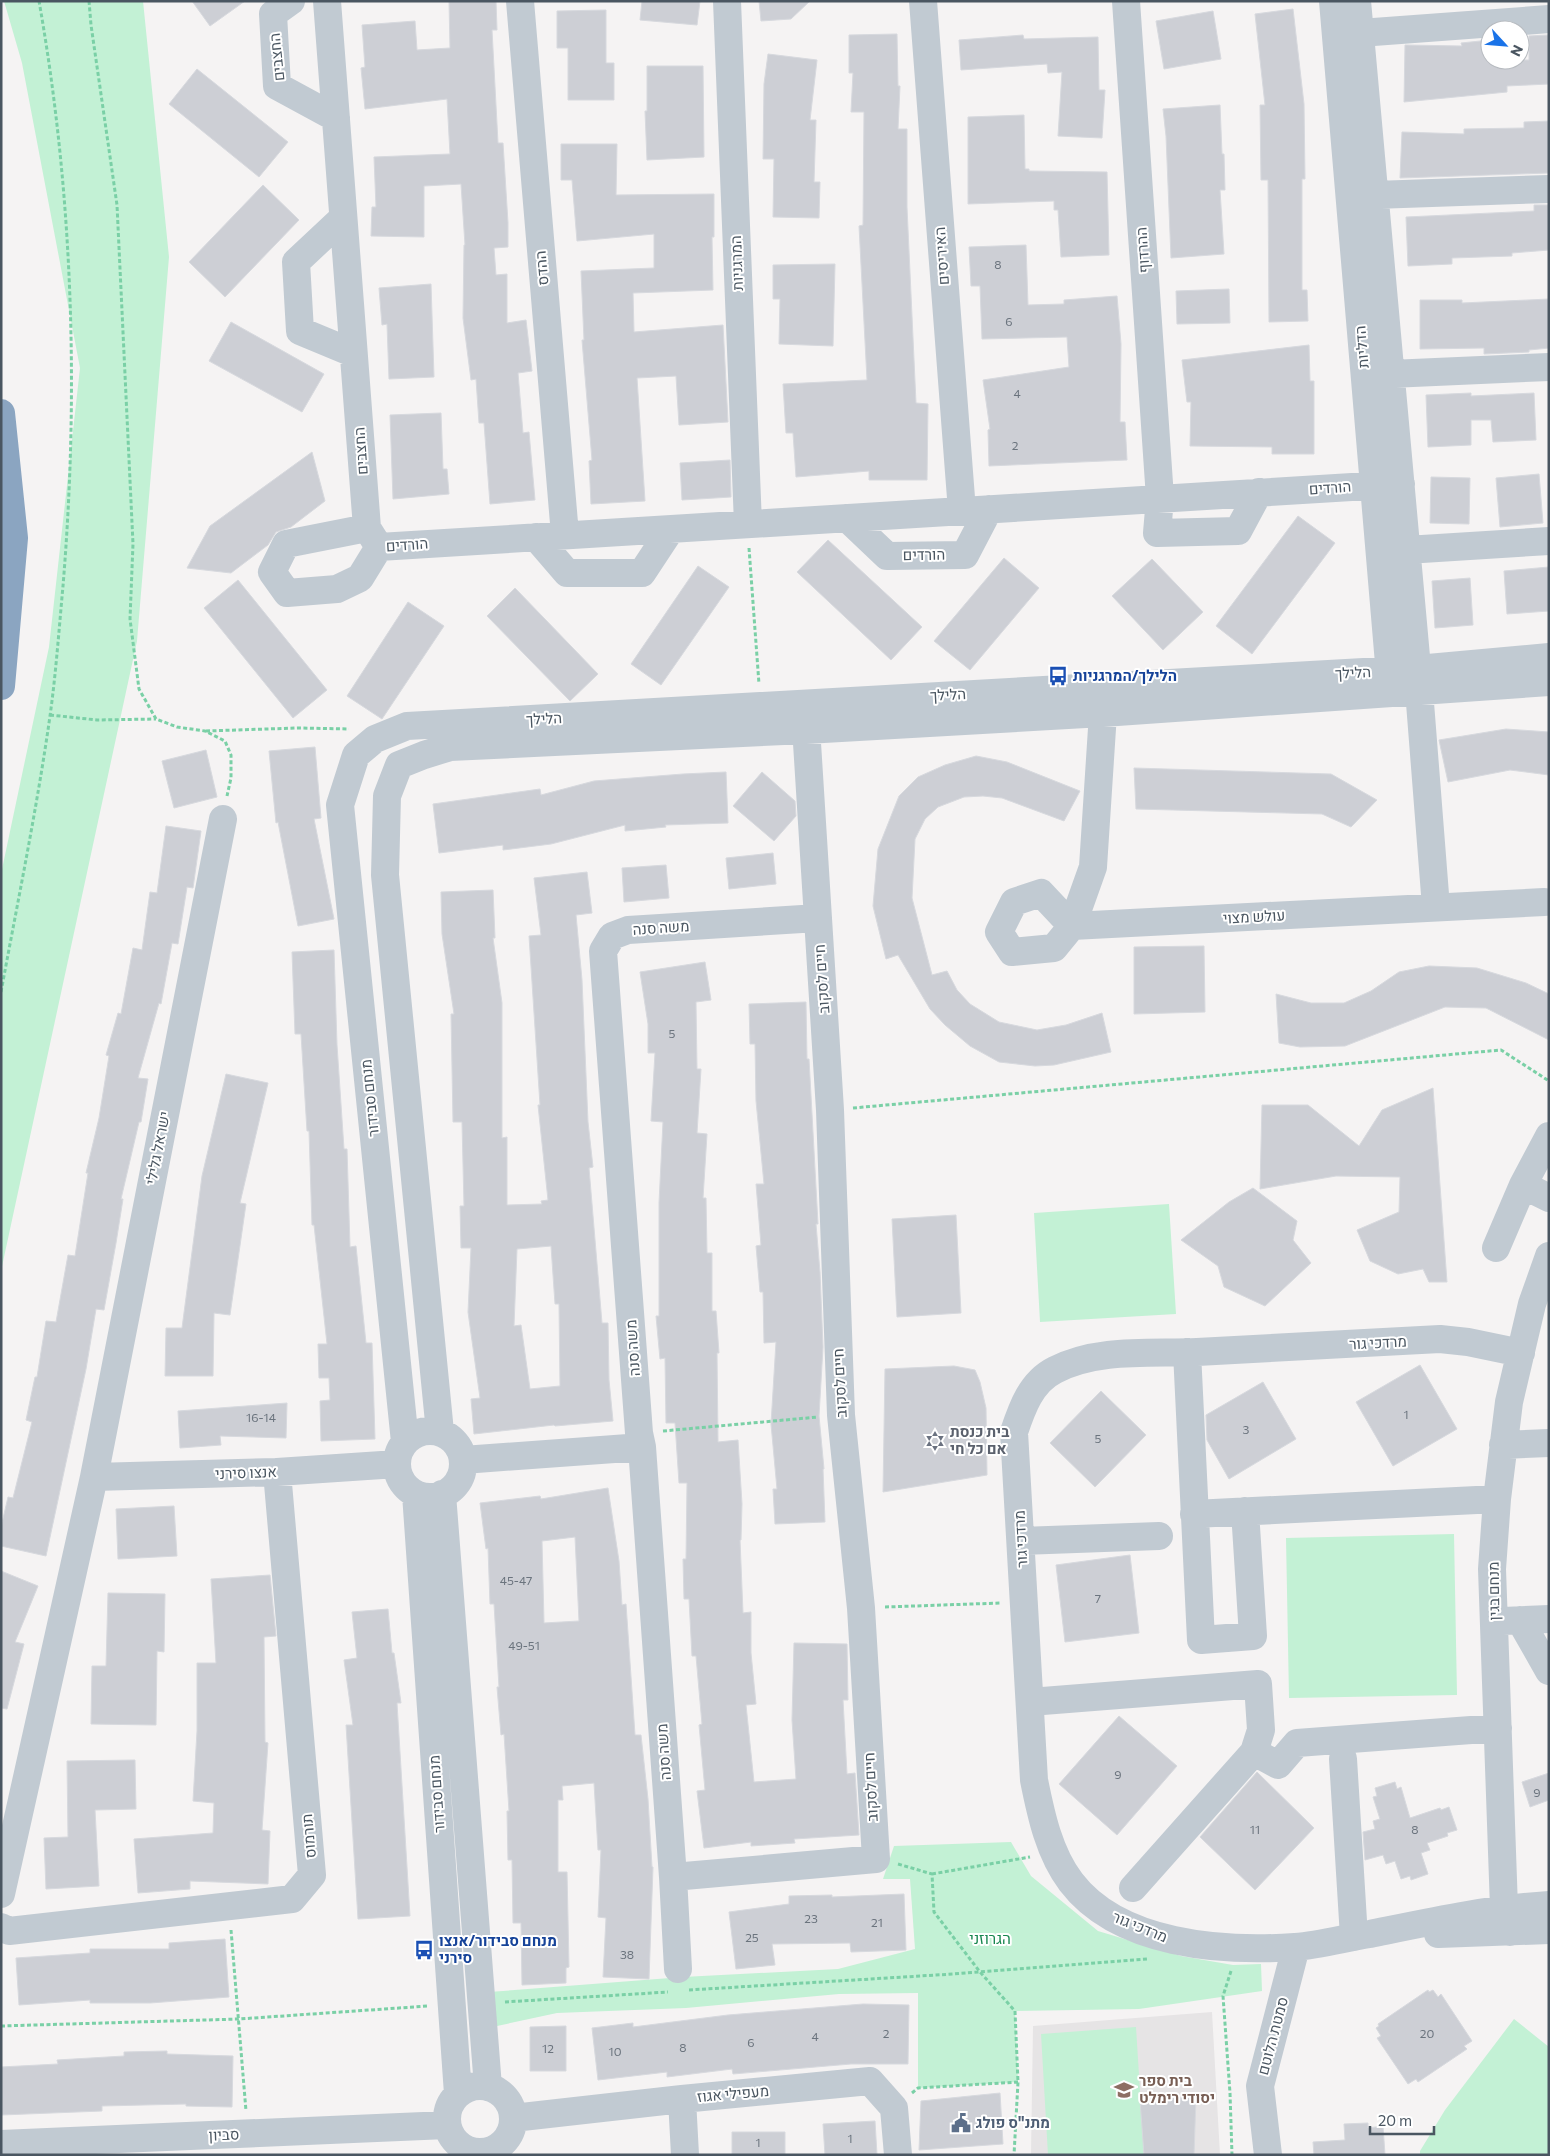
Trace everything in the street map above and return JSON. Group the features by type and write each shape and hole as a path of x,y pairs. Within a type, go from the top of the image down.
{"highway":[{"path":"1,413 14,538 1,686"}],"street":[{"name":"החצבים","path":"291,1 273,14 277,86 336,118"},
{"name":"החצבים","path":"327,1 354,352 373,537"},
{"name":"ההדס","path":"520,1 565,535"},
{"name":"המרגניות","path":"727,1 748,524"},
{"name":"האיריסים","path":"923,1 962,511"},
{"name":"ההרדוף","path":"1126,1 1160,498"},
{"name":"הדליות","path":"1333,1 1390,681"},
{"name":"הדליות","path":"1357,1 1418,680"},
{"path":"1360,33 1549,19"},
{"path":"1374,195 1549,189"},
{"path":"343,218 296,262 300,331 354,352"},
{"name":"הדליות","path":"1390,374 1549,367"},
{"name":"הורדים","path":"373,537 536,537 1400,484"},
{"path":"1160,498 1157,533 1238,530 1259,492"},
{"name":"הורדים","path":"847,518 888,556 965,555 989,509"},
{"path":"536,537 567,573 642,573 671,529"},
{"path":"1406,550 1549,541"},
{"name":"הלילך","path":"1418,680 1549,657"},
{"path":"1418,680 1436,907"},
{"name":"הלילך","path":"356,755 375,739 407,726 761,707 804,703 1418,680 1549,682"},
{"name":"הלילך","path":"440,1432 385,875 387,796 400,765 450,747 806,730 1103,713 1390,681"},
{"name":"חיים לסקוב","path":"804,703 830,1110 841,1415 861,1608 876,1859"},
{"name":"עולש מצוי","path":"1103,713 1094,867 1072,926 1544,902"},
{"name":"מנחם סבידור","path":"356,755 340,805 401,1453"},
{"name":"ישראל גלילי","path":"1,1894 94,1477 223,819"},
{"name":"משה סנה","path":"677,1984 673,1877 603,951 612,936 628,930 818,918"},
{"path":"1496,1248 1523,1185 1549,1136"},
{"path":"1523,1185 1549,1198"},
{"name":"מנחם בגין","path":"1507,1920 1498,1728 1507,1621 1492,1569 1497,1499 1510,1402 1532,1304 1549,1256"},
{"name":"מרדכי גור","path":"1521,1353 1468,1342 1440,1340 1107,1354 1054,1370 1034,1387 1022,1405 1014,1432 1034,1780 1042,1821 1055,1853 1071,1882 1098,1910 1166,1940 1230,1948 1296,1947 1354,1937 1507,1920 1549,1904"},
{"path":"1187,1352 1201,1640 1253,1636 1245,1511"},
{"path":"421,1432 440,1432 456,1443 463,1460 460,1477 456,1485 429,1494 402,1482 401,1453 421,1432"},
{"path":"463,1460 640,1440"},
{"path":"1503,1446 1549,1443"},
{"name":"אנצו סירני","path":"94,1477 277,1472 401,1453"},
{"name":"תורמוס","path":"1,1927 9,1931 292,1900 312,1875 277,1472"},
{"name":"מנחם סבידור","path":"429,1494 482,2004 488,2087"},
{"name":"מנחם סבידור","path":"429,1494 452,2004 458,2094"},
{"path":"1194,1514 1497,1499"},
{"path":"1021,1541 1159,1536"},
{"path":"1507,1621 1549,1619"},
{"path":"1507,1621 1549,1671"},
{"path":"1030,1702 1258,1684 1261,1730 1254,1752 1133,1888"},
{"path":"1254,1752 1278,1765 1296,1743 1498,1728"},
{"path":"1343,1760 1354,1937"},
{"path":"673,1877 876,1859"},
{"name":"מרדכי גור","path":"1507,1920 1549,1930"},
{"name":"סמטת הלוטם","path":"1268,2155 1260,2086 1296,1947"},
{"name":"מעפילי אגוז","path":"513,2118 870,2081 894,2108"},
{"path":"472,2087 488,2087 498,2091 506,2098 513,2118 512,2129 499,2146 489,2153 467,2150 454,2141 447,2114 451,2103 458,2094 472,2087"},
{"path":"682,2099 685,2155"},
{"path":"894,2108 898,2155"},
{"name":"סביון","path":"1,2144 249,2144 454,2141"}],"path":[{"path":"1,992 50,715 69,506 72,343 71,284 52,71 40,1"},
{"path":"90,1 91,25 117,205 133,544 130,618 139,689 156,719"},
{"path":"748,524 761,707"},
{"path":"50,715 97,720 156,719 177,727 205,731 297,728 351,729 356,755"},
{"path":"205,731 225,741 231,755 231,778 223,819"},
{"path":"830,1110 1501,1050 1549,1081"},
{"path":"640,1440 841,1415"},
{"path":"861,1608 1024,1602"},
{"path":"876,1859 932,1874 1055,1853"},
{"path":"932,1874 934,1912 980,1972 1015,2011 1018,2082 1014,2155"},
{"path":"229,1906 249,2144"},
{"path":"482,2004 677,1984 980,1972 1152,1958"},
{"path":"1232,2155 1230,2093 1223,1996 1233,1965"},
{"path":"1,2026 239,2018 452,2004"},
{"path":"894,2108 918,2088 1018,2082"}],"shaded area":[{"name":"בית ספר יסודי רימלט","path":"1212,2012 1220,2155 1031,2155 1033,2026"}],"green space":[{"path":"4,1 143,1 169,257 137,641 1,1271 1,874 49,647 80,368 22,63"},
{"path":"1169,1204 1176,1314 1040,1322 1034,1213"},
{"path":"1454,1534 1457,1695 1289,1698 1286,1538"},
{"name":"הגרוזני","path":"1011,1842 1031,1876 1098,1931 1181,1956 1233,1965 1261,1964 1262,1991 1139,2009 1015,2011 1018,2082 918,2088 918,1993 839,1994 686,2008 557,2013 483,2029 489,1992 683,1977 838,1969 915,1949 910,1879 883,1879 894,1846"},
{"path":"1514,2019 1549,2047 1549,2155 1420,2155 1420,2151 1445,2110"},
{"path":"1136,2027 1144,2155 1048,2155 1041,2034"}],"building":[{"path":"192,1 245,1 210,26"},
{"path":"449,1 496,1 497,30 492,30 498,143 503,143 508,247 494,248 496,275 507,274 507,323 526,320 532,371 518,373 523,433 529,432 535,500 490,504 484,423 479,423 476,379 471,380 463,318 465,245 461,184 424,186 424,237 371,236 372,207 376,207 374,157 450,154 447,99 365,109 361,68 365,67 362,25 415,21 417,50 450,48"},
{"path":"642,1 700,1 697,25 640,20"},
{"path":"759,1 810,1 791,19 761,21"},
{"path":"1293,9 1304,104 1305,179 1302,179 1302,290 1307,290 1308,321 1269,322 1268,180 1261,180 1260,105 1265,105 1255,14"},
{"path":"606,10 606,63 614,63 614,100 568,100 568,48 557,48 557,11"},
{"path":"1213,11 1221,59 1164,69 1156,21"},
{"path":"897,34 898,86 900,86 898,129 907,129 907,207 916,403 928,404 927,480 869,480 869,471 796,477 793,433 786,433 783,384 867,380 859,226 863,225 864,112 851,112 853,73 849,73 849,35"},
{"path":"1023,35 1024,39 1098,37 1099,90 1105,90 1102,138 1058,136 1062,72 1048,73 1047,64 961,70 959,40"},
{"path":"1549,35 1549,84 1507,86 1507,92 1404,102 1405,45 1462,46 1461,43 1480,41 1480,70 1530,70 1530,36"},
{"path":"768,54 817,60 810,120 816,120 814,182 820,182 819,218 773,217 774,159 763,159 764,84"},
{"path":"647,66 703,66 704,157 647,160 645,111 647,111"},
{"path":"197,69 288,142 259,177 169,104"},
{"path":"1220,105 1225,190 1220,190 1224,254 1171,258 1166,136 1163,109"},
{"path":"1024,115 1025,169 1029,169 1029,171 1107,172 1109,255 1061,257 1058,210 1054,210 1054,201 968,204 968,117"},
{"path":"1549,121 1549,173 1400,178 1402,132 1464,134 1464,129 1524,128 1524,122"},
{"path":"561,144 617,144 616,195 714,194 714,237 712,237 713,290 633,293 634,332 723,325 728,422 679,425 676,376 637,378 645,501 591,504 589,461 592,460 582,340 584,340 581,271 654,268 654,234 577,241 572,180 561,180"},
{"path":"263,185 299,220 225,297 189,262"},
{"path":"1534,205 1549,205 1549,250 1512,253 1512,256 1452,258 1452,264 1408,266 1406,217 1534,211"},
{"path":"1026,245 1028,305 1064,304 1064,300 1117,296 1121,344 1120,422 1125,422 1127,460 989,466 988,430 990,429 983,380 1069,367 1067,337 982,339 980,286 971,286 969,247"},
{"path":"835,264 833,346 779,344 780,299 773,299 773,265"},
{"path":"431,284 434,377 389,379 387,324 382,325 379,288"},
{"path":"1229,289 1230,323 1177,324 1176,291"},
{"path":"1549,299 1549,348 1529,350 1529,352 1484,354 1484,348 1420,349 1420,300 1462,300 1462,303"},
{"path":"231,322 324,374 302,412 209,361"},
{"path":"1309,345 1310,381 1314,381 1314,454 1272,454 1272,447 1190,446 1191,402 1187,402 1182,360"},
{"path":"1471,393 1471,396 1534,393 1536,440 1493,442 1491,420 1471,420 1471,445 1428,447 1426,395"},
{"path":"441,413 443,469 447,469 449,494 393,499 390,415"},
{"path":"312,452 325,501 291,527 276,532 268,545 231,573 187,568 210,526"},
{"path":"730,460 731,497 682,500 680,463"},
{"path":"1539,474 1543,523 1500,527 1496,478"},
{"path":"1431,477 1470,478 1469,524 1430,523"},
{"path":"1298,516 1335,543 1252,654 1216,626"},
{"path":"828,540 922,627 891,660 797,572"},
{"path":"1004,558 1039,588 970,670 934,641"},
{"path":"1152,559 1203,612 1163,650 1112,596"},
{"path":"698,566 729,587 661,685 631,664"},
{"path":"1549,567 1549,611 1507,614 1504,571"},
{"path":"1470,578 1473,625 1435,628 1432,581"},
{"path":"238,580 327,690 293,718 204,608"},
{"path":"515,588 598,674 570,701 487,616"},
{"path":"408,602 444,626 382,719 347,696"},
{"path":"1506,729 1549,732 1549,775 1510,770 1448,782 1439,740"},
{"path":"315,747 321,818 314,819 334,919 298,926 278,822 276,823 269,751"},
{"path":"206,750 217,797 174,808 162,761"},
{"path":"976,756 1007,762 1080,791 1064,821 1002,798 983,796 964,797 938,807 925,819 915,839 912,898 932,975 947,971 957,990 970,1004 999,1022 1037,1030 1066,1025 1102,1013 1111,1052 1054,1065 1035,1066 999,1062 970,1046 945,1025 930,1009 898,955 886,959 873,906 878,849 899,796 918,777 945,765"},
{"path":"1134,768 1331,774 1377,800 1351,827 1322,814 1136,809"},
{"path":"726,772 728,823 665,825 666,827 625,831 625,825 551,844 503,850 503,845 439,853 433,804 540,789 541,795 594,781"},
{"path":"762,772 795,801 796,816 774,841 733,806"},
{"path":"166,826 201,831 193,888 187,887 178,944 172,943 161,1004 159,1003 138,1078 148,1079 141,1122 139,1122 121,1199 123,1199 104,1310 96,1309 86,1369 46,1556 1,1546 1,1527 8,1497 13,1498 32,1422 26,1420 35,1377 37,1377 46,1321 56,1322 68,1255 75,1256 88,1173 86,1173 99,1118 109,1056 106,1055 118,1013 121,1014 133,948 142,950 150,892 157,893"},
{"path":"773,853 776,884 729,889 726,858"},
{"path":"666,865 669,898 624,902 622,868"},
{"path":"587,872 592,913 576,915 582,980 588,1122 593,1167 589,1168 602,1323 608,1323 609,1380 613,1421 554,1425 474,1434 471,1399 480,1398 468,1312 471,1248 461,1248 460,1206 464,1206 462,1122 453,1122 451,1014 454,1014 442,934 441,892 493,890 495,938 493,938 502,1003 502,1138 507,1137 507,1205 542,1204 541,1201 548,1200 538,1105 540,1105 529,936 541,935 534,878","holes":["551,1246 555,1304 559,1304 560,1386 530,1389 521,1325 514,1326 517,1249"]},
{"path":"1204,946 1205,1012 1134,1014 1134,947"},
{"path":"334,950 337,1045 344,1149 347,1149 350,1247 356,1246 366,1343 372,1343 375,1439 321,1441 320,1401 330,1400 329,1378 319,1378 318,1344 327,1344 314,1225 312,1225 309,1131 307,1131 301,1034 295,1034 292,952"},
{"path":"705,962 711,1000 696,1002 697,1069 701,1069 697,1133 707,1134 703,1198 706,1198 707,1253 712,1253 712,1311 716,1311 719,1353 717,1353 718,1442 738,1440 742,1504 740,1540 743,1613 751,1612 751,1653 756,1704 746,1705 754,1782 796,1779 792,1720 794,1643 847,1644 848,1700 843,1700 847,1774 855,1773 859,1835 794,1839 795,1843 751,1846 751,1842 704,1848 697,1791 705,1790 699,1725 702,1724 696,1656 692,1656 689,1599 684,1599 683,1559 686,1559 687,1483 679,1483 675,1423 666,1423 665,1358 660,1359 656,1316 659,1316 659,1203 663,1122 651,1121 655,1053 648,1053 648,1024 640,972"},
{"path":"1429,966 1477,968 1526,983 1549,994 1549,1040 1486,1008 1445,1007 1345,1046 1300,1047 1279,1043 1276,994 1311,1003 1344,1003 1371,991 1399,972"},
{"path":"806,1002 807,1059 809,1059 823,1347 819,1416 824,1469 825,1522 775,1524 773,1489 777,1489 771,1424 776,1342 764,1343 763,1292 760,1292 756,1246 761,1245 756,1184 764,1184 756,1101 755,1044 750,1044 749,1004"},
{"path":"226,1074 268,1083 240,1203 246,1204 230,1315 214,1313 213,1376 165,1376 166,1328 182,1328 202,1176"},
{"path":"1433,1088 1447,1282 1429,1282 1423,1269 1398,1274 1370,1261 1357,1230 1399,1212 1400,1177 1336,1176 1260,1189 1262,1105 1308,1105 1359,1146 1382,1110"},
{"path":"1253,1188 1297,1221 1293,1240 1311,1263 1265,1306 1224,1287 1218,1266 1181,1240 1229,1202"},
{"path":"956,1215 961,1313 897,1317 892,1219"},
{"path":"1420,1365 1457,1429 1393,1466 1356,1402"},
{"name":"בית כנסת אם כל חי","path":"954,1366 975,1370 980,1382 986,1408 987,1475 883,1492 885,1369"},
{"path":"1263,1382 1296,1439 1229,1479 1207,1440 1206,1415"},
{"path":"1101,1391 1146,1435 1095,1487 1050,1443"},
{"path":"287,1403 286,1438 220,1436 221,1445 180,1448 178,1411"},
{"path":"608,1488 619,1561 622,1605 626,1604 635,1735 641,1735 648,1799 653,1867 649,1979 603,1977 606,1918 598,1917 601,1850 598,1850 594,1783 562,1786 563,1800 558,1800 558,1872 567,1872 569,1967 566,1968 566,1983 522,1985 521,1923 513,1923 512,1860 508,1860 507,1811 509,1811 504,1734 501,1735 497,1687 499,1687 494,1604 490,1604 488,1548 486,1549 480,1503 540,1496 541,1499","holes":["575,1537 579,1621 544,1623 542,1541"]},
{"path":"174,1506 177,1556 118,1559 116,1509"},
{"path":"1130,1555 1139,1633 1065,1642 1056,1565"},
{"path":"1,1571 38,1586 15,1642 24,1644 7,1709 1,1708"},
{"path":"270,1575 276,1636 264,1637 265,1742 268,1743 262,1830 270,1831 268,1884 190,1881 190,1889 138,1893 134,1839 213,1833 214,1803 193,1801 197,1731 197,1663 216,1663 211,1579"},
{"path":"108,1593 165,1594 164,1652 157,1651 156,1725 91,1724 92,1666 106,1666"},
{"path":"388,1609 392,1653 394,1653 401,1703 397,1703 410,1916 358,1919 346,1725 353,1725 344,1660 357,1658 352,1612"},
{"path":"1119,1716 1177,1766 1117,1835 1059,1784"},
{"path":"135,1760 136,1809 95,1810 99,1886 46,1889 44,1838 68,1837 67,1761"},
{"path":"1257,1772 1314,1828 1255,1890 1200,1837"},
{"path":"1549,1773 1549,1800 1530,1807 1522,1782"},
{"path":"1395,1782 1397,1789 1401,1787 1410,1818 1449,1807 1457,1830 1447,1833 1448,1836 1427,1843 1430,1850 1421,1853 1428,1874 1411,1880 1410,1876 1401,1879 1395,1861 1386,1864 1383,1855 1365,1860 1363,1832 1375,1829 1373,1821 1380,1819 1373,1797 1377,1796 1375,1788"},
{"path":"904,1894 906,1950 851,1952 850,1943 772,1944 775,1965 736,1969 729,1912 789,1904 789,1896 832,1895 832,1897"},
{"path":"225,1939 229,1997 150,2003 90,2003 90,2000 19,2005 16,1958 90,1953 90,1949 169,1949 169,1943"},
{"path":"1428,1990 1429,1992 1433,1990 1438,1997 1441,1994 1472,2041 1464,2046 1467,2049 1418,2082 1416,2079 1408,2084 1377,2038 1381,2036 1376,2028 1379,2026 1378,2024"},
{"path":"863,2004 909,2005 908,2064 851,2064 733,2074 732,2069 667,2077 667,2072 598,2080 592,2028 633,2023 633,2027 728,2015"},
{"path":"566,2026 566,2071 530,2071 530,2027"},
{"path":"167,2051 167,2054 233,2056 232,2107 186,2106 186,2104 102,2106 102,2111 1,2115 1,2067 58,2064 57,2060 124,2056 124,2052"},
{"name":"מתנ\"ס פולג","path":"1000,2093 1003,2144 919,2150 921,2101"},
{"path":"1196,2096 1194,2155 1144,2155 1140,2100"},
{"path":"875,2121 877,2155 825,2155 823,2124"},
{"path":"1368,2123 1368,2128 1383,2126 1385,2155 1314,2155 1313,2142 1345,2140 1344,2124"},
{"path":"732,2132 785,2132 785,2155 732,2155"}],"place":[{"name":"הלילך/המרגניות","path":"1058,676"},
{"name":"בית כנסת אם כל חי","path":"935,1441"},
{"name":"מנחם סבידור/אנצו סירני","path":"424,1950"},
{"name":"בית ספר יסודי רימלט","path":"1124,2090"},
{"name":"מתנ\"ס פולג","path":"961,2123"}]}
